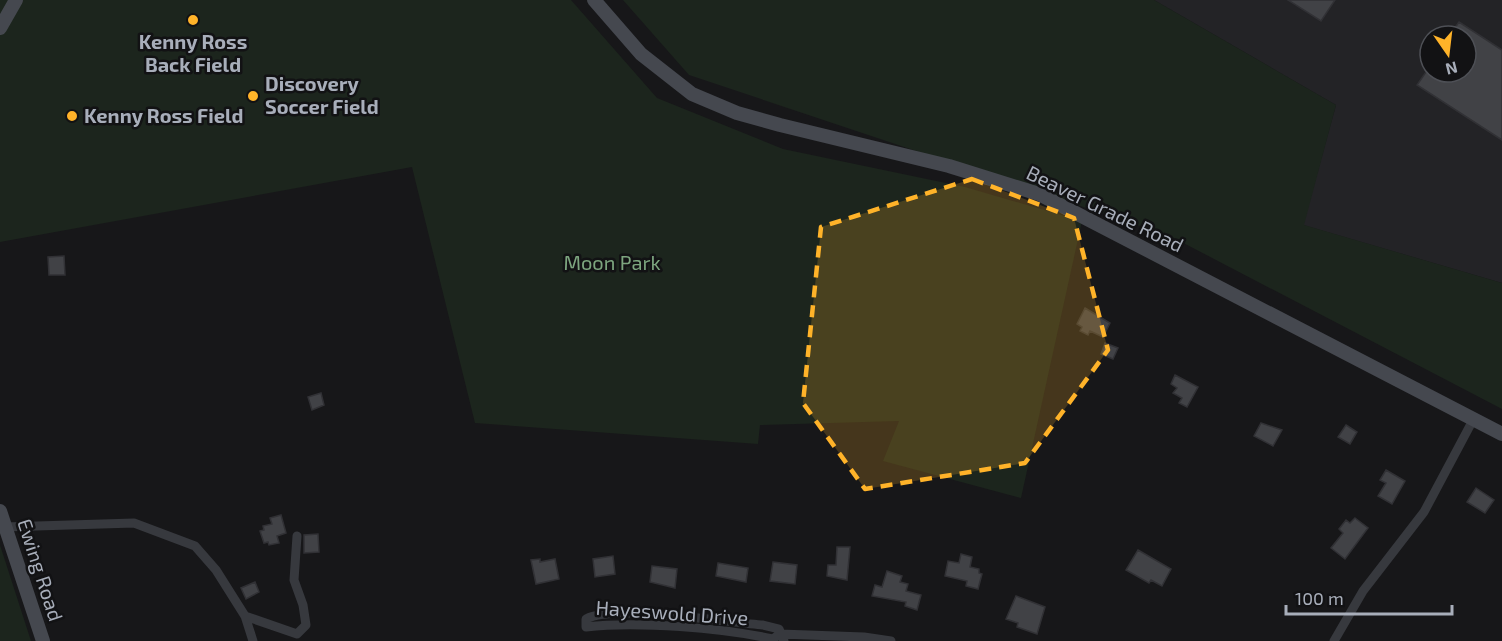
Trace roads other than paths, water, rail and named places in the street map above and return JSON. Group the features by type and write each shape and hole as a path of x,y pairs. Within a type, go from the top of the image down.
{"main road":[{"path":"0,28 16,0"},
{"name":"Beaver Grade Road","path":"594,0 641,54 692,94 737,113 788,128 949,166 1039,194 1502,434"},
{"name":"Ewing Road","path":"0,511 43,641"}],"street":[{"path":"1334,641 1363,591 1424,512 1473,420"},
{"path":"4,527 134,523 161,531 195,546 216,570 245,616 253,641"},
{"path":"245,616 297,634 306,626 303,605 294,580 297,536"},
{"name":"Hayeswold Drive","path":"782,637 779,629 763,626 619,612 591,616 586,619 586,627 618,624 773,639 843,636 891,641"},
{"path":"832,641 843,636"}],"place":[{"name":"Kenny Ross Back Field","path":"193,20"},
{"name":"Discovery Soccer Field","path":"253,96"},
{"name":"Kenny Ross Field","path":"72,116"}],"park label":[{"name":"Moon Park","path":"612,263"}]}
